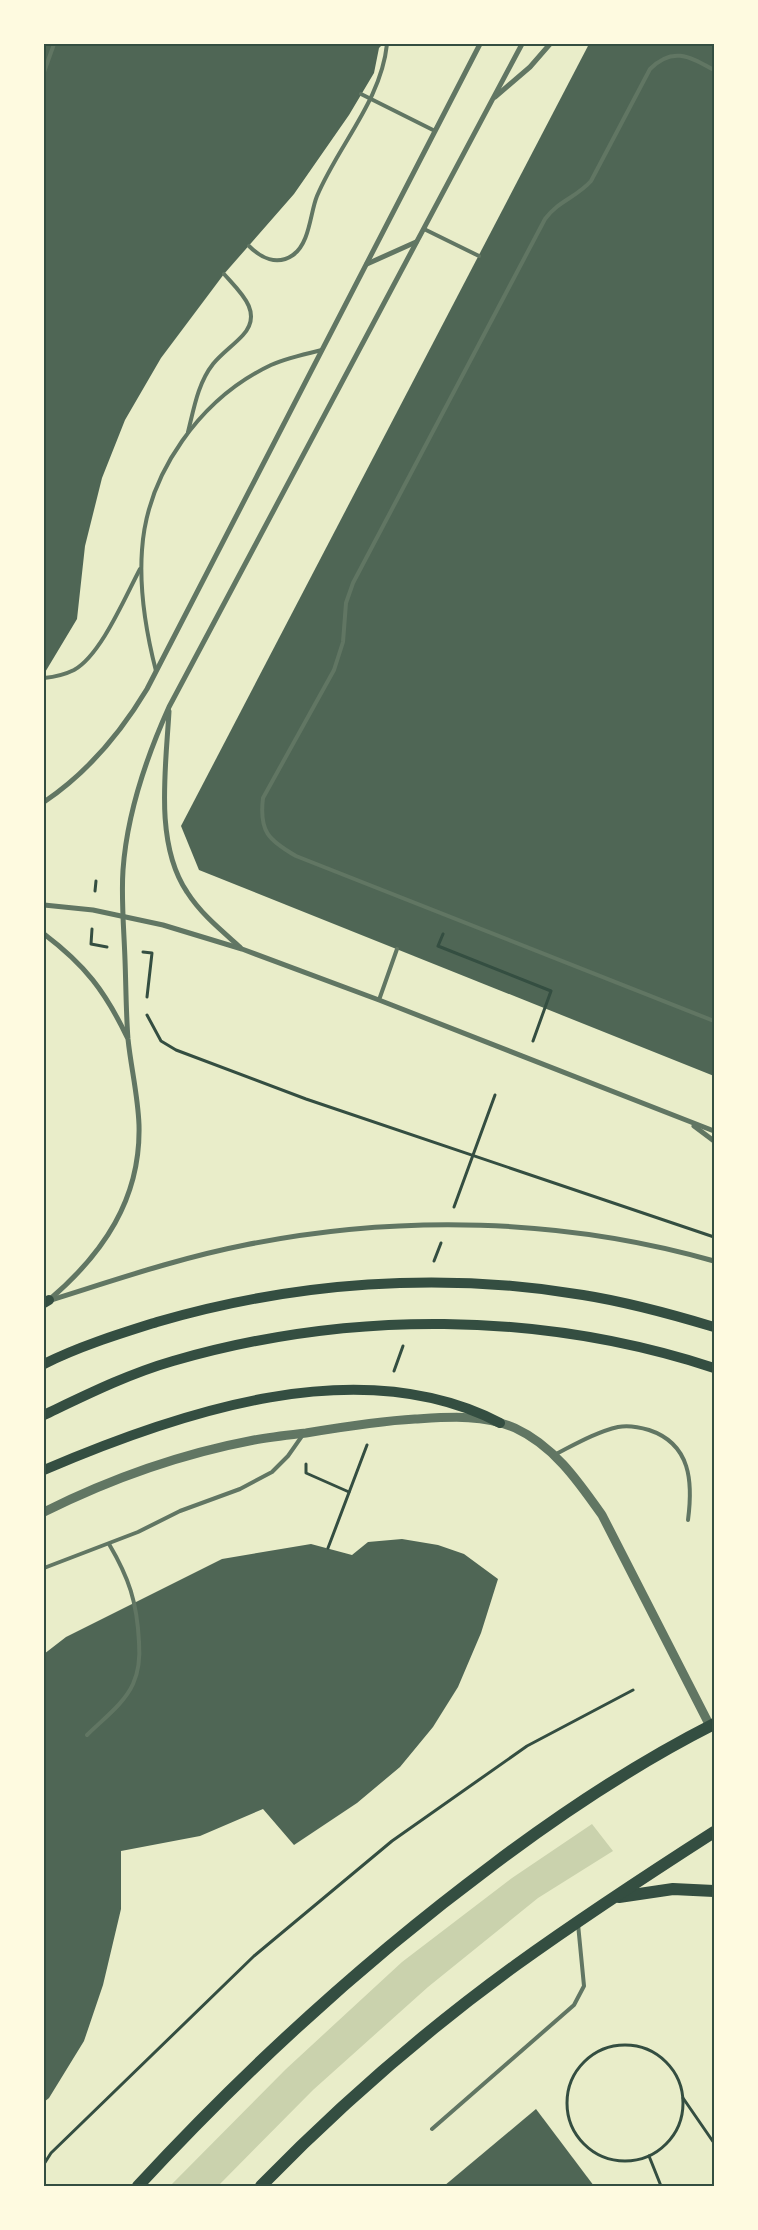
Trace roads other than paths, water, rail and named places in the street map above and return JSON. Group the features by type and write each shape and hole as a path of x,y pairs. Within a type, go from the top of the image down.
{"main road":[{"path":"44,1364 120,1333 195,1311 272,1295 349,1285 427,1282 505,1285 582,1294 658,1311 714,1327"},
{"path":"44,1415 103,1387 172,1362 243,1343 307,1332 390,1325 468,1325 566,1333 633,1346 714,1368"},
{"path":"44,1470 115,1441 168,1423 247,1401 288,1394 328,1391 410,1394 450,1401 475,1410 500,1423"},
{"path":"138,2186 190,2129 272,2049 357,1972 446,1900 537,1831 667,1749 713,1728"},
{"path":"260,2186 362,2090 429,2033 514,1966 612,1898 714,1832"},
{"path":"612,1898 642,1892 673,1889 714,1891"}],"street":[{"path":"44,802 73,780 114,738 132,714 480,44"},
{"path":"46,1302 75,1278 97,1253 115,1224 128,1193 136,1160 139,1127 128,1040 123,870 135,801 147,760 170,707 522,44"},
{"path":"493,99 530,67 550,44"},
{"path":"366,264 417,242"},
{"path":"170,707 165,789 168,844 186,890 205,916 242,949"},
{"path":"44,904 93,910 163,925 242,949 379,1000 714,1131"},
{"path":"44,934 71,955 94,980 114,1008 128,1040"},
{"path":"688,1121 714,1141"},
{"path":"46,1302 150,1270 244,1245 349,1230 402,1226 500,1227 581,1234 680,1251 714,1261"},
{"path":"44,1512 120,1478 165,1462 254,1440 380,1421 460,1417 500,1423 529,1436 554,1454 580,1484 602,1515 713,1728"}],"lane":[{"path":"44,72 54,44"},
{"path":"249,246 269,260 281,260 293,255 301,246 322,187 372,99 381,77 387,44"},
{"path":"714,70 684,56 674,55 656,62 650,69 591,182 580,192 556,205 545,218 353,583 346,604 343,642 334,670 263,798 261,817 266,834 278,846 296,856 714,1021"},
{"path":"362,94 435,131"},
{"path":"424,229 479,256"},
{"path":"188,433 194,404 205,376 223,353 243,335 249,327 252,317 251,308 246,298 224,274"},
{"path":"156,671 145,618 141,568 144,532 153,496 168,463 188,433 226,395 246,379 272,365 296,356 322,350"},
{"path":"44,678 58,676 74,670 88,659 99,644 141,568"},
{"path":"379,1000 397,949"},
{"path":"554,1454 619,1427 639,1427 658,1434 675,1445 685,1462 690,1481 688,1520"},
{"path":"44,1568 109,1544 180,1511 240,1489 272,1472 288,1456 303,1433"},
{"path":"87,1735 123,1699 134,1683 140,1658 138,1614 134,1596 124,1571 109,1544"},
{"path":"432,2129 574,2005 584,1986 577,1922"}]}
